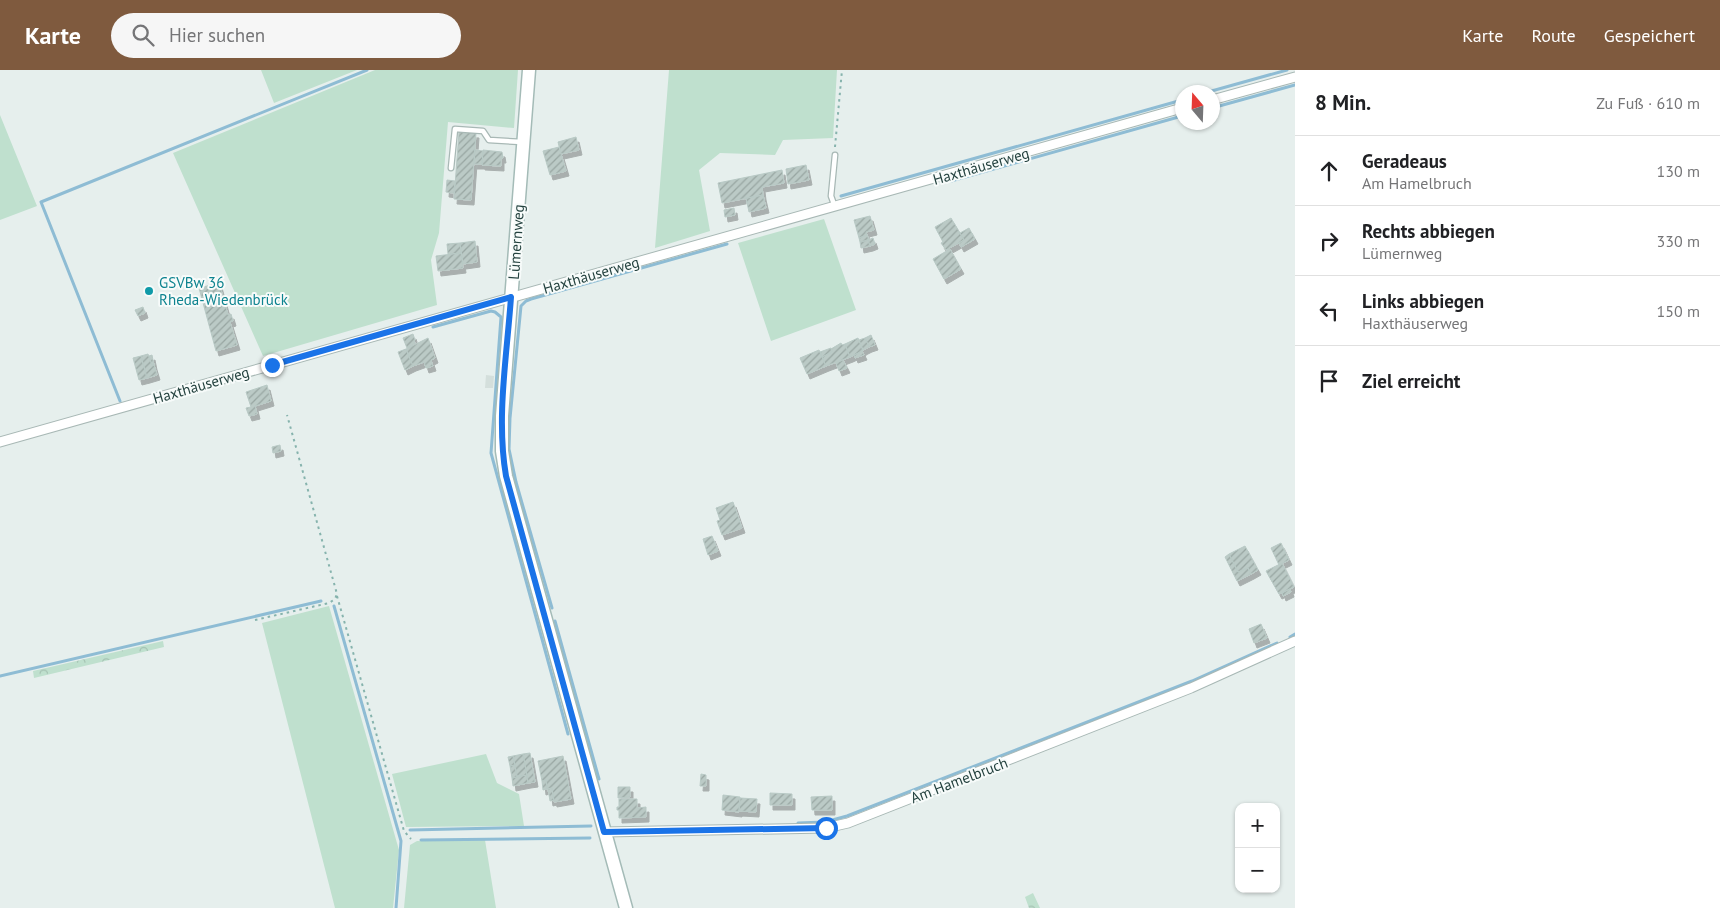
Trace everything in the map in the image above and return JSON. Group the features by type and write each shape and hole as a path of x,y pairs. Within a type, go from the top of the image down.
{"street":[{"name":"Lümernweg","path":"529,70 502,416 502,451 506,476 626,908"},
{"path":"1220,98 1295,77"},
{"name":"Haxthäuserweg","path":"0,442 1175,110"},
{"name":"Am Hamelbruch","path":"604,832 826,828 848,823 1190,688 1295,641"}],"lane":[{"path":"451,168 455,129 483,131 489,140 523,142"},
{"path":"834,207 831,196 835,155"}],"path":[{"path":"835,155 842,70"},
{"path":"287,415 404,831 411,839"},
{"path":"255,620 329,603 335,599 337,594"}],"shaded area":[{"path":"486,375 494,376 493,388 485,388"}],"green space":[{"path":"261,70 357,70 274,103"},
{"path":"375,70 518,70 514,128 448,122 439,233 431,260 437,305 263,356 173,153"},
{"path":"669,70 837,70 833,138 783,140 775,155 720,153 699,170 710,231 655,248"},
{"path":"0,115 37,206 0,220"},
{"path":"824,219 856,310 771,341 738,243"},
{"path":"329,606 399,850 393,908 335,908 262,623"},
{"path":"163,641 164,647 34,678 33,671"},
{"path":"486,754 497,783 519,794 524,826 406,827 392,774"},
{"path":"485,840 496,908 404,908 410,845 417,841"},
{"path":"1033,893 1040,908 1029,908 1025,897"}],"building":[{"path":"459,132 476,133 471,200 454,199"},
{"path":"576,137 579,150 561,154 558,142"},
{"path":"559,147 566,171 550,175 543,151"},
{"path":"475,150 483,151 482,164 474,164"},
{"path":"483,150 502,152 501,166 482,165"},
{"path":"806,165 809,180 788,184 786,169"},
{"path":"782,170 784,183 762,187 763,195 722,203 718,183"},
{"path":"447,180 455,181 454,193 446,192"},
{"path":"763,195 766,208 749,212 746,198"},
{"path":"734,208 735,215 725,217 724,210"},
{"path":"870,216 874,230 866,232 867,235 859,238 854,220"},
{"path":"951,218 964,240 946,250 935,227"},
{"path":"969,228 975,239 961,247 959,243 964,240 960,233"},
{"path":"867,235 869,240 860,242 859,238"},
{"path":"873,238 875,244 870,246 868,240"},
{"path":"868,240 870,246 861,248 860,242"},
{"path":"475,241 477,262 463,264 460,243"},
{"path":"460,243 461,253 448,254 447,244"},
{"path":"950,249 961,269 944,279 933,259"},
{"path":"461,253 463,268 438,271 436,256"},
{"path":"219,283 228,315 231,314 233,321 230,322 237,345 216,351 199,288"},
{"path":"143,307 145,313 138,316 135,310"},
{"path":"413,334 415,343 407,348 403,338"},
{"path":"871,335 875,345 869,347 865,338"},
{"path":"428,338 435,358 431,360 433,366 426,368 424,362 413,366 406,349"},
{"path":"858,338 863,351 850,357 845,344"},
{"path":"865,338 869,347 863,350 859,340"},
{"path":"841,343 842,345 845,344 850,357 826,366 822,357 832,352 831,349"},
{"path":"831,348 832,352 822,357 820,352"},
{"path":"406,349 413,366 405,370 398,352"},
{"path":"819,350 826,366 807,374 800,358"},
{"path":"862,351 864,355 855,358 854,355"},
{"path":"148,354 157,375 147,378 141,356"},
{"path":"152,355 154,365 152,365 149,356"},
{"path":"141,356 147,378 139,380 133,358"},
{"path":"843,360 847,368 839,371 836,363"},
{"path":"267,385 271,401 255,406 257,414 249,416 246,408 251,407 246,392"},
{"path":"280,445 281,451 273,453 272,447"},
{"path":"733,502 742,528 722,535 717,521 720,520 716,508"},
{"path":"712,536 718,551 708,555 703,539"},
{"path":"1281,543 1289,560 1279,565 1271,548"},
{"path":"1245,546 1258,570 1251,574 1248,568 1238,572 1229,554"},
{"path":"1229,554 1238,572 1248,568 1251,574 1237,581 1225,557"},
{"path":"1282,563 1294,587 1279,594 1266,571"},
{"path":"1290,589 1291,592 1283,596 1282,593"},
{"path":"1261,624 1267,638 1254,643 1249,629"},
{"path":"530,753 535,782 528,783 523,754"},
{"path":"523,754 527,775 517,776 513,756"},
{"path":"513,756 515,765 510,766 508,757"},
{"path":"563,756 571,799 554,802 552,788 547,789 546,780 542,781 538,761"},
{"path":"515,765 517,777 512,778 510,766"},
{"path":"701,774 706,775 706,786 700,786"},
{"path":"527,775 528,783 513,786 512,778"},
{"path":"546,780 547,789 543,790 542,781"},
{"path":"618,787 630,787 630,797 618,798"},
{"path":"552,788 554,800 550,801 548,789"},
{"path":"770,793 792,794 792,805 770,805"},
{"path":"723,795 740,797 739,812 722,810"},
{"path":"832,796 832,810 812,810 811,797"},
{"path":"740,798 757,799 756,812 739,811"},
{"path":"619,799 637,799 637,808 646,807 646,817 619,818 617,807 619,807"}],"waterway":[{"path":"120,401 41,202 367,70"},
{"path":"1220,89 1287,70"},
{"path":"1220,106 1295,85"},
{"path":"841,196 1175,102"},
{"path":"951,181 1175,118"},
{"path":"552,608 516,482 509,449 510,418 521,306 531,299 727,244"},
{"path":"433,327 491,311 501,317 491,453 568,734"},
{"path":"0,676 321,601"},
{"path":"334,606 401,841 396,908"},
{"path":"555,621 599,779"},
{"path":"1290,637 1295,634"},
{"path":"798,823 825,822 847,816 1192,681 1277,643"},
{"path":"410,830 591,826"},
{"path":"421,840 590,838"}],"place":[{"name":"GSVBw 36 Rheda-Wiedenbrück","path":"149,291"}],"route":[{"path":"272,365 511,297 502,416 502,451 506,476 604,832 826,828"}]}
